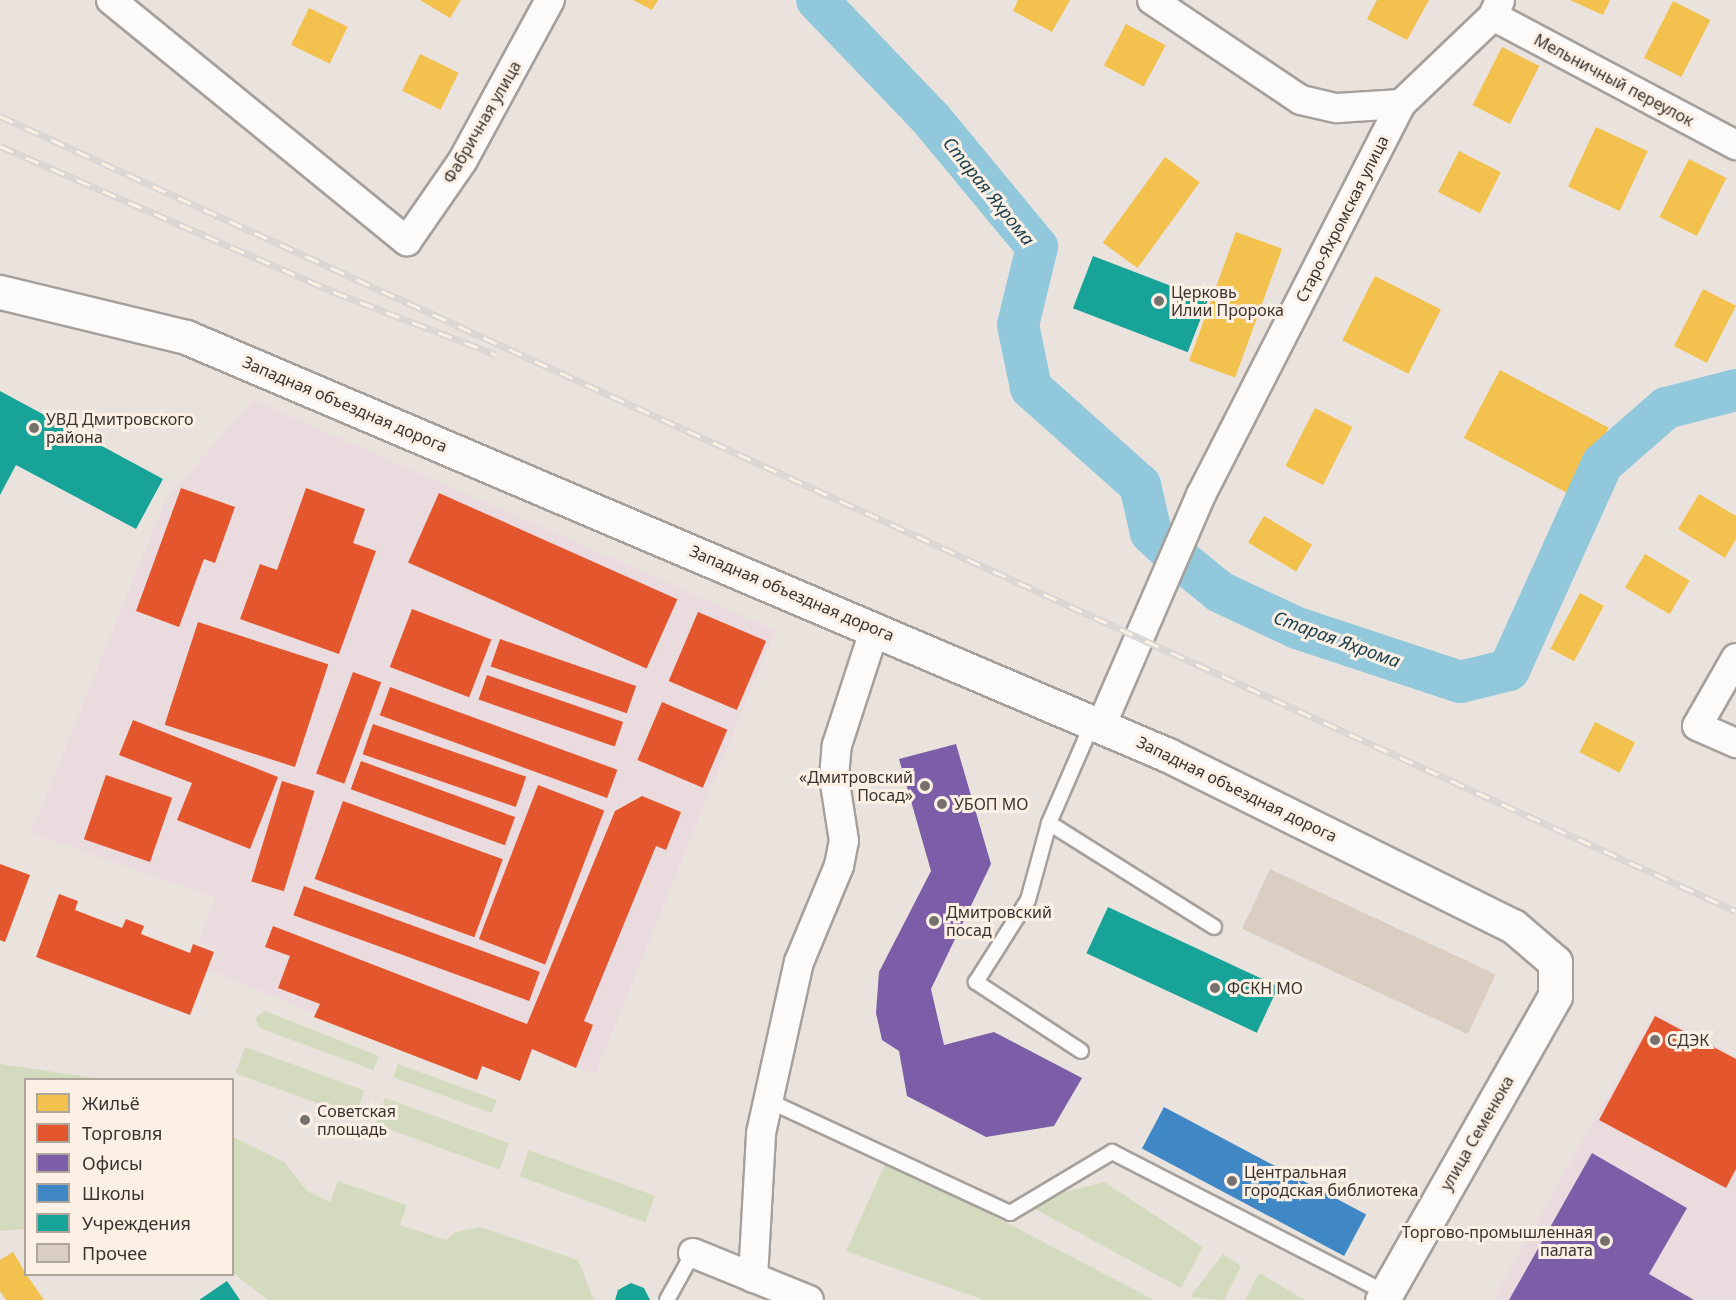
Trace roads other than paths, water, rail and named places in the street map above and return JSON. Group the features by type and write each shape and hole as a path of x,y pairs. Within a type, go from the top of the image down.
{"main road":[{"name":"Западная объездная дорога","path":"0,292 186,337 875,628 1097,724 1481,908 1513,926 1555,962"},
{"name":"улица Семенюка","path":"1384,1296 1555,996 1555,962"}],"street":[{"name":"Фабричная улица","path":"111,0 407,241 463,160 550,0"},
{"path":"1152,0 1300,100 1336,108 1401,104"},
{"name":"Старо-Яхромская улица","path":"1097,724 1201,495 1401,104 1497,8"},
{"name":"Мельничный переулок","path":"1497,8 1736,145"},
{"path":"753,1278 761,1133 799,962 839,866 844,841 834,777 837,745 875,628"},
{"path":"1736,658 1697,726 1736,743"},
{"path":"693,1253 809,1300"}],"lane":[{"path":"1082,1051 976,982 1028,900 1049,823 1097,724"},
{"path":"1049,823 1214,927"},
{"path":"768,1101 1010,1213 1112,1152 1384,1296"},
{"path":"666,1300 693,1253"}],"waterway":[{"name":"Старая Яхрома","path":"817,0 932,120 1037,247 1018,325 1031,388 1140,485 1151,533 1177,557 1220,592 1297,628 1460,682 1509,670 1602,464 1666,408 1736,390"}],"railway":[{"path":"0,116 1736,911"},
{"path":"0,146 334,292 495,354"}],"place":[{"name":"Церковь Илии Пророка","path":"1159,301"},
{"name":"УВД Дмитровского района","path":"34,428"},
{"name":"«Дмитровский Посад»","path":"925,786"},
{"name":"УБОП МО","path":"942,804"},
{"name":"Дмитровский посад","path":"934,921"},
{"name":"ФСКН МО","path":"1215,988"},
{"name":"СДЭК","path":"1655,1040"},
{"name":"Советская площадь","path":"305,1120"},
{"name":"Центральная городская библиотека","path":"1232,1181"},
{"name":"Торгово-промышленная палата","path":"1605,1241"}]}
